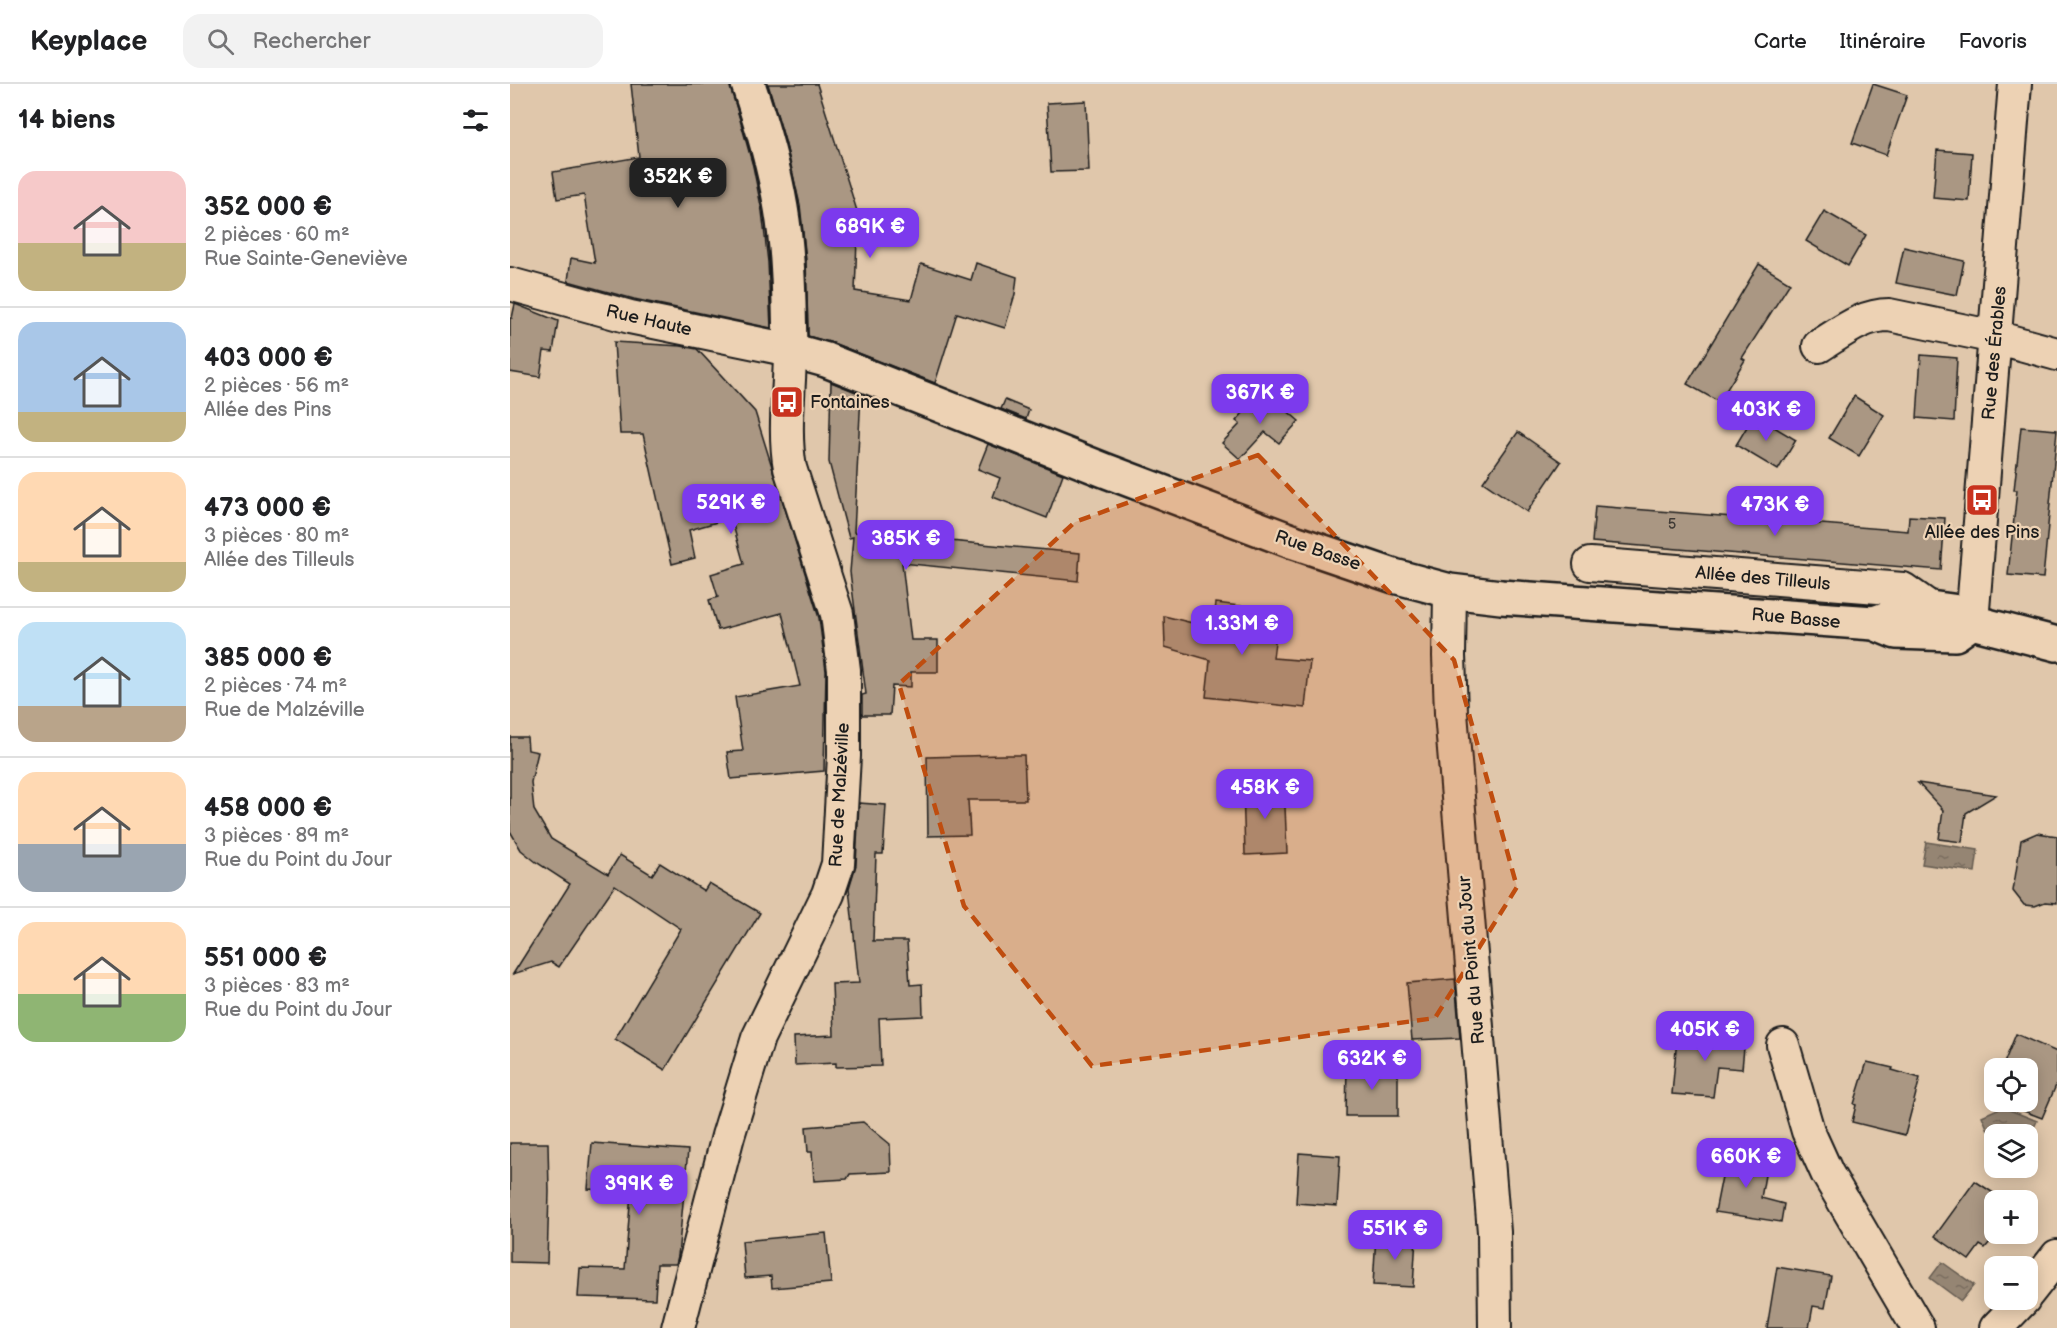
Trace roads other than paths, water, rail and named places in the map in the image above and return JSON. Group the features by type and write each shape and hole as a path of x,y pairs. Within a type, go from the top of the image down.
{"street":[{"path":"748,84 765,133 782,209 788,274 790,350"},
{"name":"Rue des Érables","path":"1972,622 2015,84"},
{"name":"Rue Haute","path":"510,284 630,317 790,350"},
{"path":"1819,346 1858,322 1875,315 1889,315 1995,337 2057,354"},
{"name":"Rue Basse","path":"790,350 826,360 1294,542 1394,576 1450,591 1501,597 1874,623 1896,632 1955,634 1972,622 1959,612 1930,608 1910,610 1874,623"},
{"name":"Rue de Malzéville","path":"678,1328 728,1136 758,1038 828,894 837,864 844,756 843,651 837,614 790,468 787,402 790,350"},
{"name":"Allée des Tilleuls","path":"1590,564 1903,590 1930,608"},
{"name":"Rue du Point du Jour","path":"1450,591 1451,713 1494,1232 1494,1328"},
{"path":"1972,622 2057,644"},
{"path":"1783,1045 1808,1131 1827,1173 1918,1328"},
{"path":"2038,1280 2057,1256"},
{"path":"1996,1328 2013,1310"}],"water":[{"path":"1926,842 1978,850 1975,872 1922,864"},
{"path":"1991,1112 2014,1112 2037,1121 2036,1124 1985,1124 1982,1116"},
{"path":"1942,1262 1974,1285 1961,1301 1930,1278"}],"place":[{"name":"Fontaines","path":"787,402"},
{"name":"Allée des Pins","path":"1982,500"}]}
